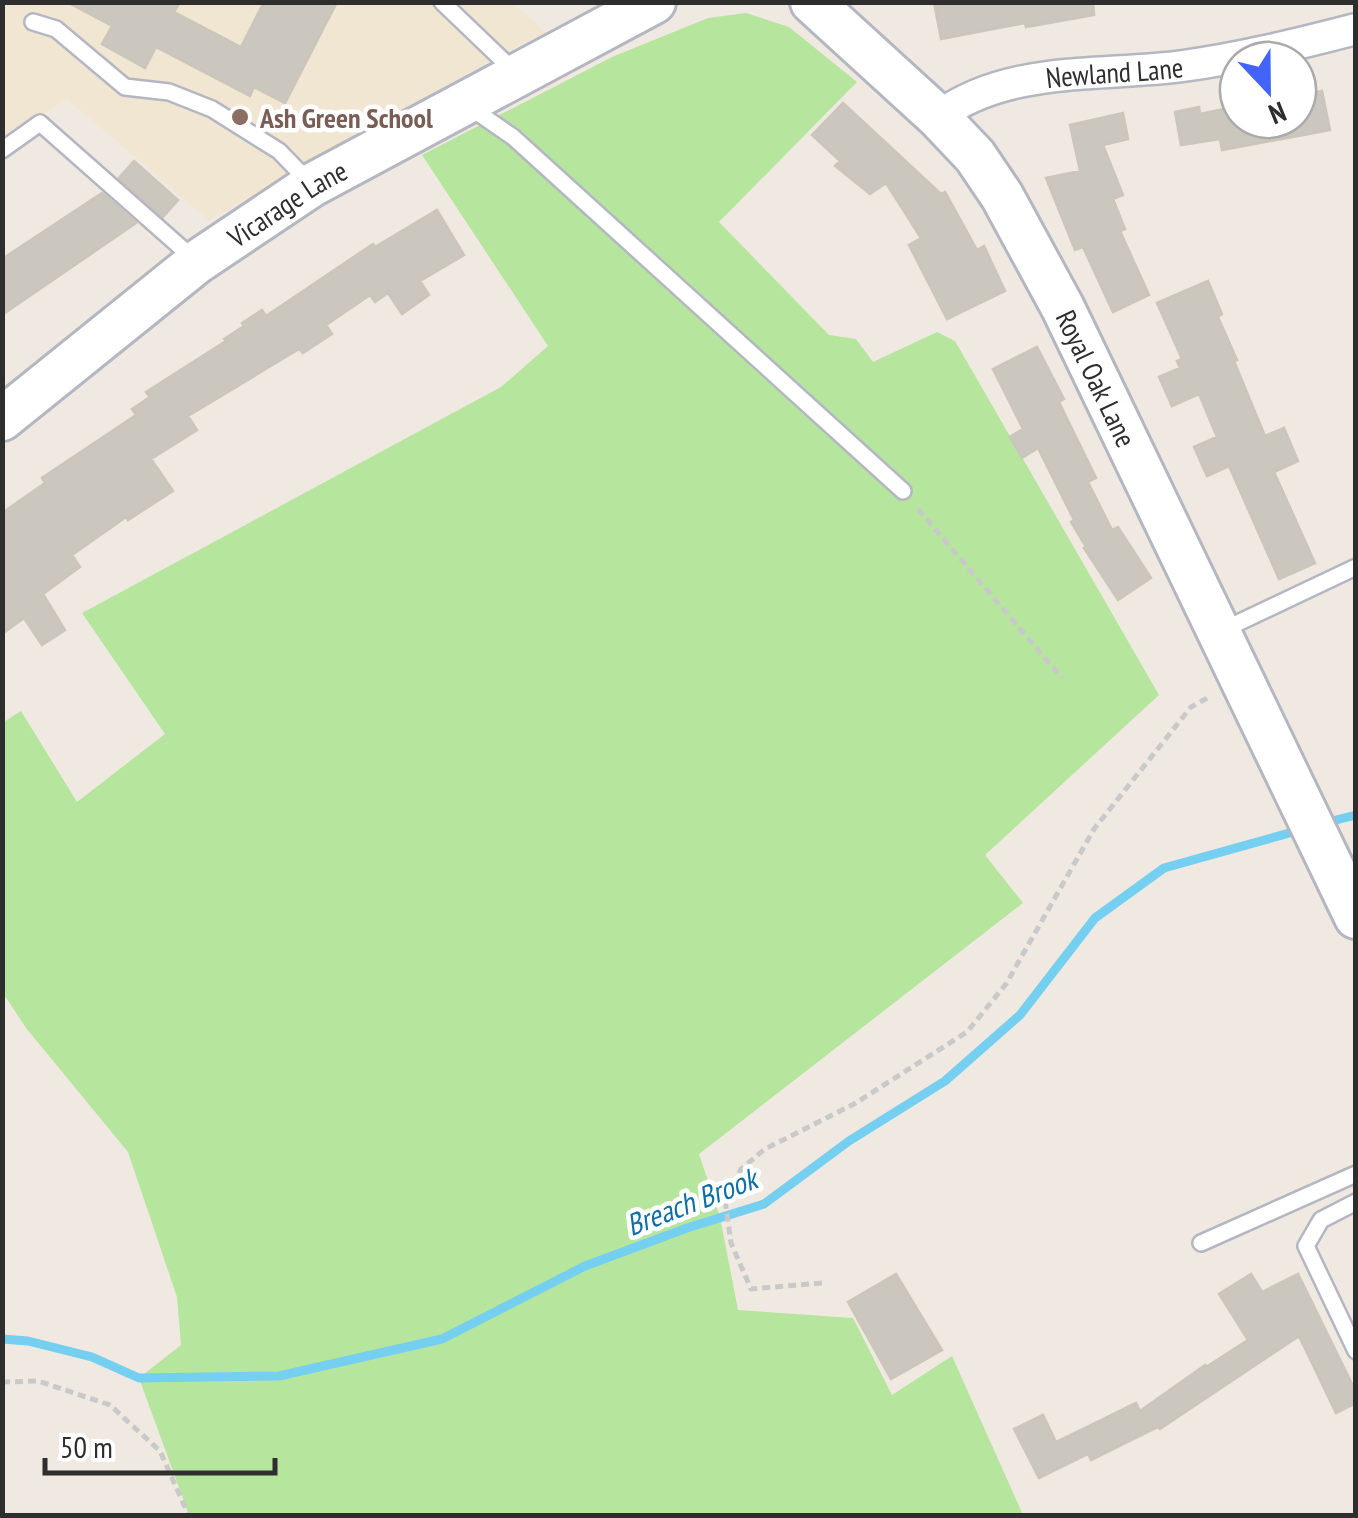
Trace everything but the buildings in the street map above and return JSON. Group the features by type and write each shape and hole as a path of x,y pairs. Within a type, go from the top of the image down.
{"street":[{"name":"Vicarage Lane","path":"2,419 197,262 312,185 654,2"},
{"name":"Royal Oak Lane","path":"812,2 975,156 1029,242 1356,917"},
{"name":"Newland Lane","path":"938,117 962,100 1019,82 1180,66 1261,53 1356,29"}],"lane":[{"path":"442,2 517,74"},
{"path":"34,22 56,29 125,87 170,92 212,109 279,151 312,185"},
{"path":"463,102 513,137 903,491"},
{"path":"2,150 40,123 197,262"},
{"path":"1219,632 1356,567"},
{"path":"1201,1242 1356,1174"},
{"path":"1356,1202 1322,1220 1306,1246 1356,1350"}],"path":[{"path":"903,491 1062,678"},
{"path":"822,1284 751,1288 731,1243 725,1200 741,1169 765,1149 854,1104 967,1032 1006,984 1094,829 1191,706 1242,679"},
{"path":"2,1382 38,1382 110,1405 160,1451 189,1516"}],"shaded area":[{"name":"Ash Green School","path":"3,3 513,3 546,33 209,220 67,99 3,141"}],"green space":[{"path":"746,13 789,27 857,82 719,222 829,335 856,339 873,362 937,332 955,341 1159,695 985,855 1023,903 699,1154 720,1217 738,1310 853,1318 892,1395 952,1356 1023,1515 189,1515 139,1378 181,1345 177,1297 128,1152 26,1028 3,993 2,723 21,711 77,802 165,734 82,613 501,387 548,346 422,155 612,57 708,18"}],"waterway":[{"name":"Breach Brook","path":"1324,823 1356,815"},
{"name":"Breach Brook","path":"2,1339 28,1341 92,1357 139,1378 279,1376 442,1339 585,1266 764,1204 849,1141 945,1081 1020,1015 1095,918 1164,868 1300,830"}],"place":[{"name":"Ash Green School","path":"240,117"}]}
